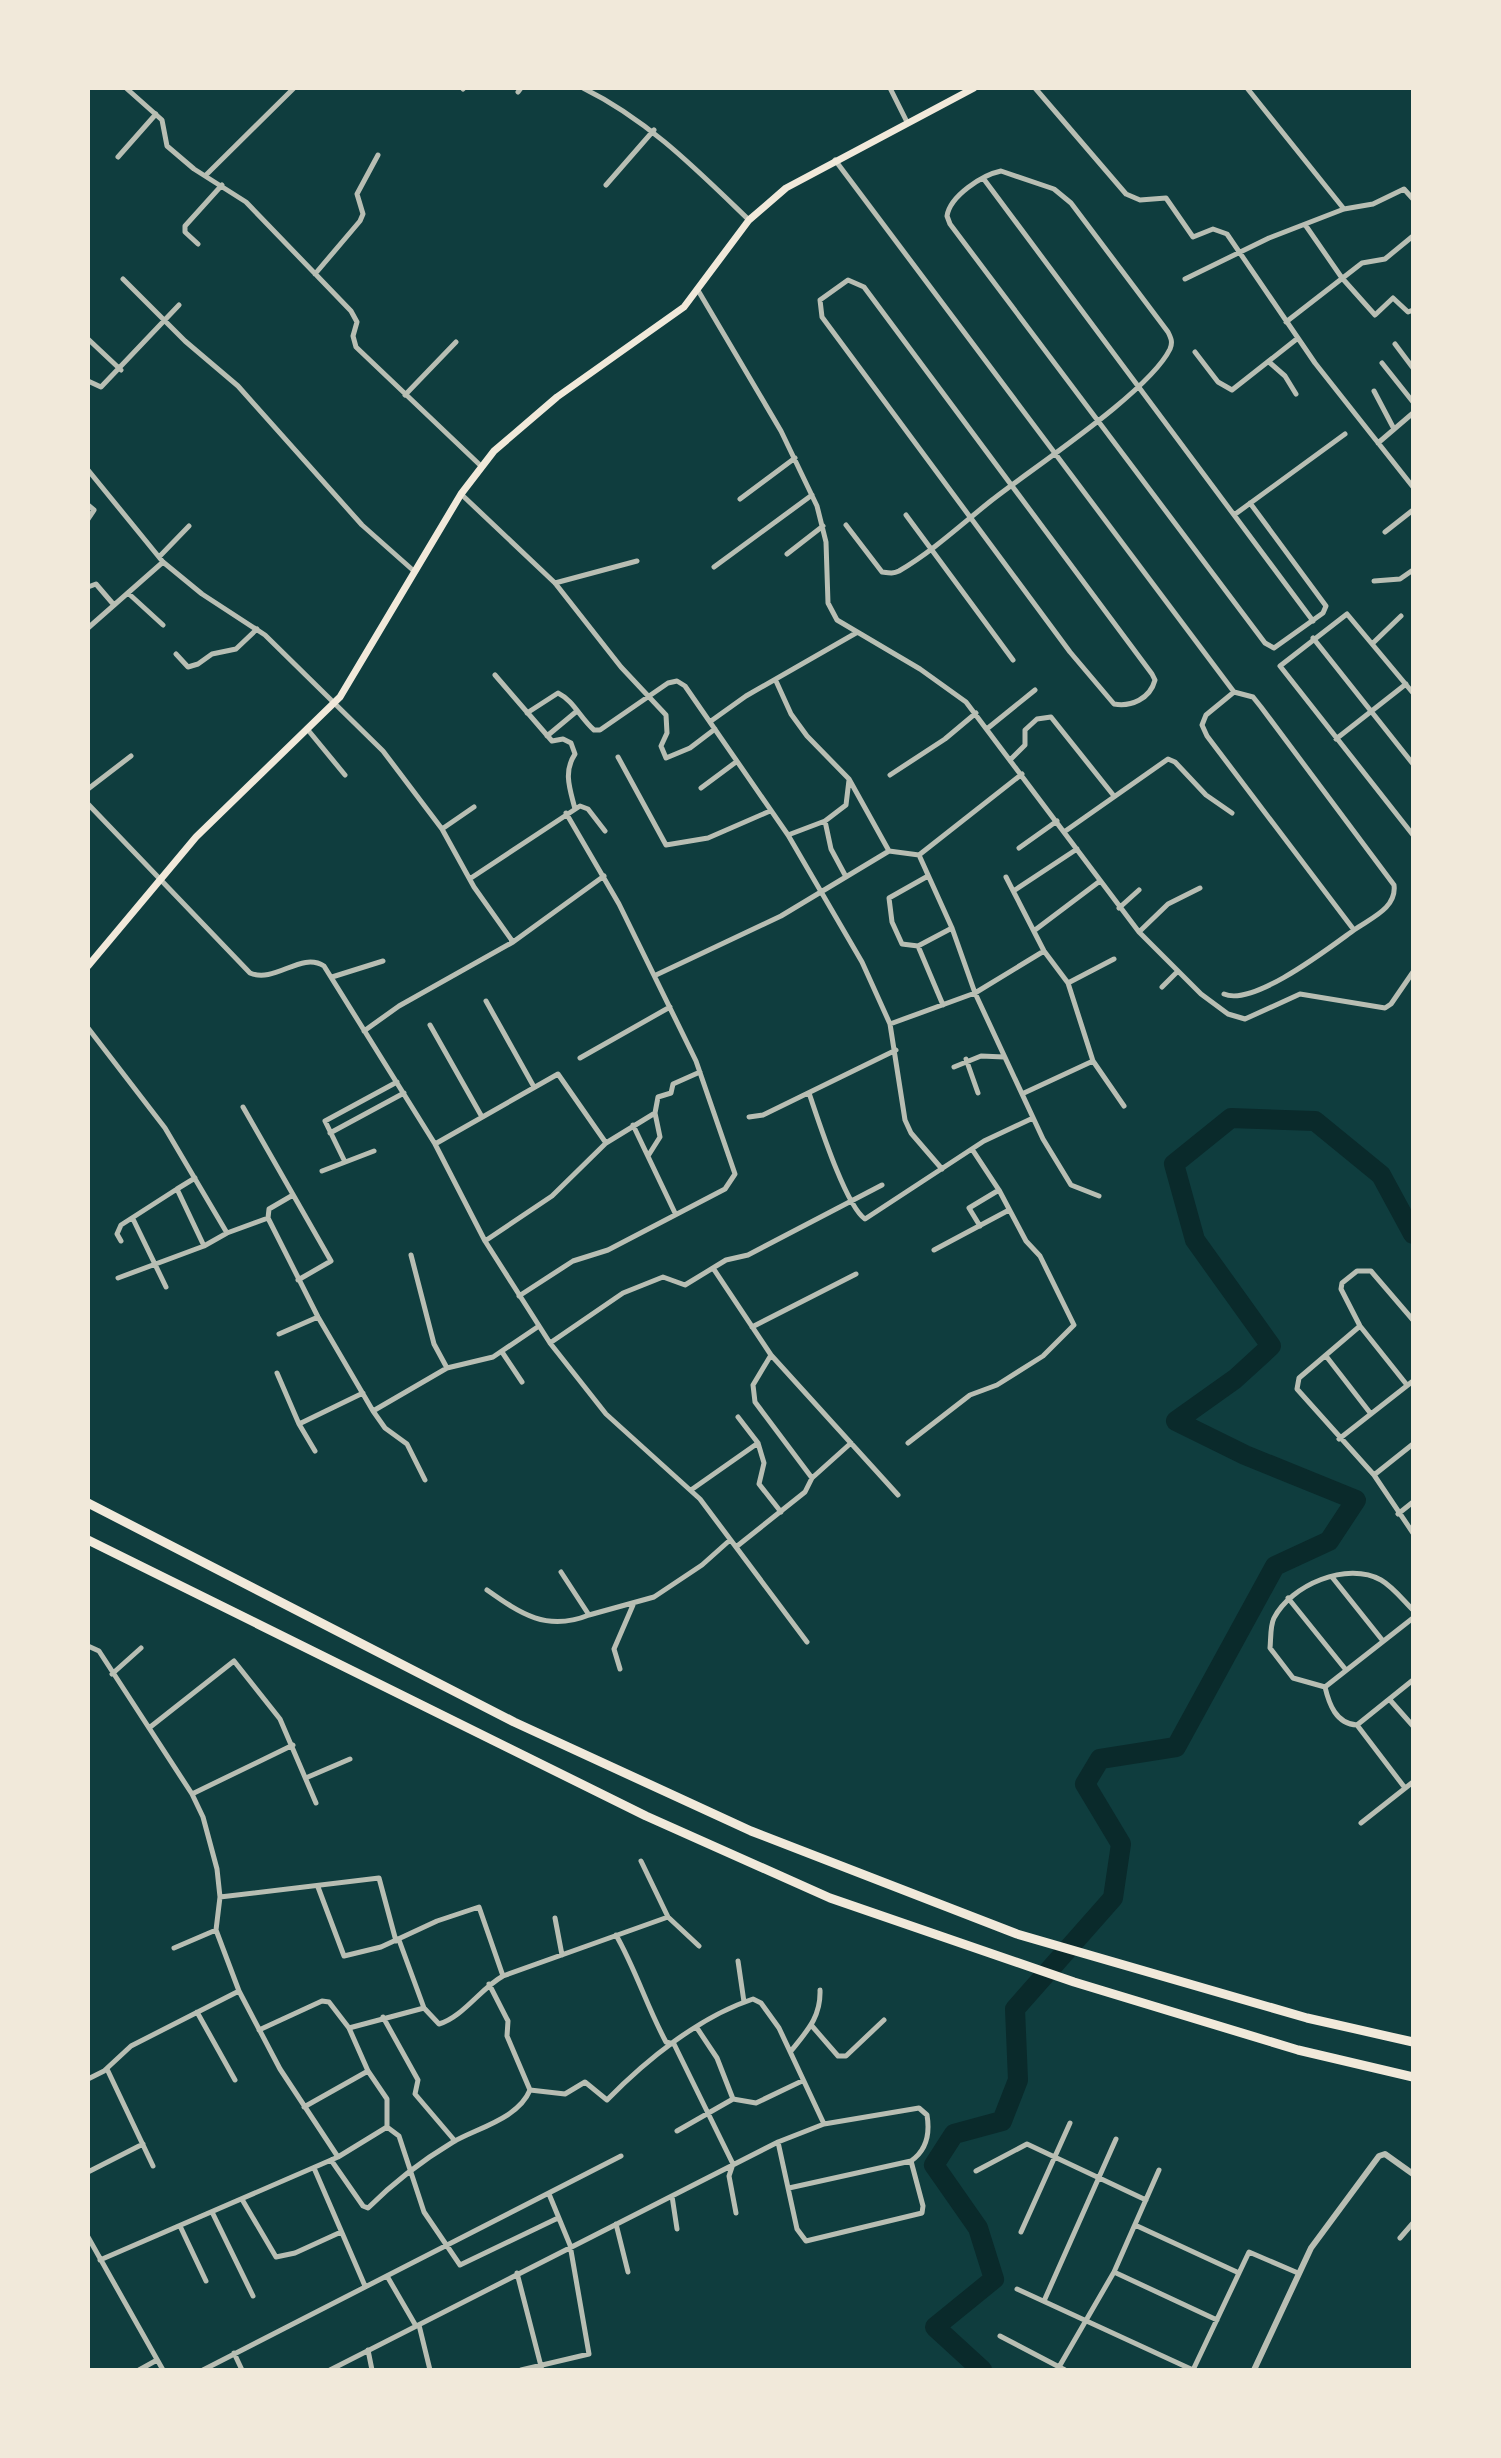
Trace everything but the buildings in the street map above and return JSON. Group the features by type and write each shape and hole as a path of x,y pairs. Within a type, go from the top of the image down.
{"highway":[{"path":"88,1503 528,1728 751,1831 1017,1934 1307,2018 1413,2042"},
{"path":"88,1540 646,1816 830,1898 1074,1982 1298,2050 1413,2077"}],"main road":[{"path":"88,966 161,878 234,798 336,703 461,494 481,466 557,397 668,321 699,292 749,220 786,188 834,159 974,88"}],"street":[{"path":"126,88 164,125 163,135 167,146 246,202 355,316 353,342 356,347 481,466"},
{"path":"206,175 294,88"},
{"path":"583,88 604,97 654,130 749,220"},
{"path":"890,88 907,122"},
{"path":"1035,88 1126,194 1140,200 1160,195 1166,198 1188,233 1198,236 1221,229 1286,322 1413,487"},
{"path":"1247,88 1344,209"},
{"path":"118,157 156,114"},
{"path":"606,185 654,130"},
{"path":"315,274 360,221 363,214 357,194 378,155"},
{"path":"834,159 1234,692 1253,697 1394,885 1396,896 1390,905 1291,973 1239,997 1224,994"},
{"path":"846,525 875,565 891,574 971,517 1010,486 1054,453 1095,421 1137,388 1170,349 1172,340 1168,332 1063,195 1009,171 983,178 948,207 950,224 1095,421 1265,643 1274,648 1281,646 1325,610 1324,602 1250,503"},
{"path":"983,178 1313,621"},
{"path":"198,244 185,232 185,226 222,185"},
{"path":"1185,279 1239,252 1344,209 1373,204 1404,189 1413,199"},
{"path":"1306,226 1342,278 1375,315 1393,298 1408,312 1413,310"},
{"path":"1286,322 1362,263 1385,259 1413,236"},
{"path":"123,279 238,386 362,525 415,572"},
{"path":"848,280 864,287 1010,486 1152,674 1155,680 1148,694 1126,706 1114,704 1070,652 822,317 820,300 826,293 848,280"},
{"path":"699,292 795,458 812,495 823,526 828,603 837,620 954,691 976,713 1119,908 1177,972 1219,1008 1237,1018 1252,1017 1300,994 1385,1008 1413,972"},
{"path":"88,381 101,387 121,370 179,305"},
{"path":"1195,352 1218,382 1232,390 1298,338"},
{"path":"88,339 121,370"},
{"path":"405,395 456,342"},
{"path":"1395,344 1413,368"},
{"path":"1269,362 1285,376 1296,394"},
{"path":"1382,363 1413,402"},
{"path":"1374,391 1394,429"},
{"path":"1378,443 1413,413"},
{"path":"1234,515 1345,434"},
{"path":"740,499 795,458"},
{"path":"88,470 161,560 208,598 257,629 383,751 442,829 513,942"},
{"path":"461,494 555,583 666,715 667,733 661,746 666,758 690,748 715,729"},
{"path":"714,567 812,495"},
{"path":"88,505 94,510 88,519"},
{"path":"1385,532 1413,510"},
{"path":"906,515 1013,660"},
{"path":"88,628 161,560 189,526"},
{"path":"787,554 823,526"},
{"path":"555,583 637,561"},
{"path":"1374,581 1400,579 1413,570"},
{"path":"88,587 96,584 114,605"},
{"path":"128,593 163,625"},
{"path":"1413,693 1347,614 1280,666 1413,835"},
{"path":"1373,643 1401,616"},
{"path":"176,654 188,667 192,667 212,654 236,649 257,629"},
{"path":"711,721 746,696 856,633"},
{"path":"1313,638 1413,764"},
{"path":"495,675 552,741 563,739 571,743 575,754 568,765 568,780 575,809"},
{"path":"527,713 558,693 569,698 594,730 600,730 677,681 711,721 822,891 890,1024 905,1120 911,1133 942,1169"},
{"path":"776,681 807,736 849,779 889,851"},
{"path":"1336,739 1406,684"},
{"path":"988,728 1035,690"},
{"path":"1234,692 1206,715 1202,725 1207,736 1354,930"},
{"path":"547,736 577,711"},
{"path":"890,775 945,739 976,713"},
{"path":"1011,759 1025,745 1025,730 1037,719 1051,717 1114,796"},
{"path":"308,730 345,775"},
{"path":"88,789 131,756"},
{"path":"618,757 666,845 708,838 770,811"},
{"path":"1064,832 1172,759 1193,784 1232,813"},
{"path":"701,788 736,762"},
{"path":"656,975 781,916 889,851 919,855 1022,774"},
{"path":"788,835 825,821 846,805 849,779"},
{"path":"88,804 250,973 263,977 312,961 324,966 435,1144 485,1241 550,1343 606,1414 691,1490 807,1642"},
{"path":"442,829 474,807"},
{"path":"471,878 575,809 588,809 605,831"},
{"path":"519,1296 573,1261 608,1250 725,1189 735,1174 700,1072 656,975 604,876 566,813"},
{"path":"825,821 831,849 845,876"},
{"path":"1019,848 1057,821"},
{"path":"1015,890 1077,849"},
{"path":"919,855 952,928 975,993 1064,1177 1079,1190 1099,1196"},
{"path":"364,1031 399,1006 513,942 604,876"},
{"path":"928,876 891,896 888,902 902,944 918,946 952,928"},
{"path":"1006,877 1044,951 1068,983 1093,1061 1124,1106"},
{"path":"1035,930 1100,881"},
{"path":"1139,932 1168,904 1200,888"},
{"path":"1119,908 1139,890"},
{"path":"918,946 943,1005"},
{"path":"890,1024 975,993 1044,951"},
{"path":"1068,983 1114,959"},
{"path":"332,977 383,961"},
{"path":"1162,987 1177,972"},
{"path":"486,1001 534,1087"},
{"path":"580,1058 670,1007"},
{"path":"430,1025 482,1117"},
{"path":"88,1028 165,1128 227,1233"},
{"path":"749,1117 763,1115 871,1059 896,1050"},
{"path":"954,1067 966,1059 981,1056 1005,1057"},
{"path":"966,1059 978,1093"},
{"path":"1024,1093 1093,1061"},
{"path":"648,1156 660,1137 655,1113 658,1097 671,1093 673,1084 700,1072"},
{"path":"435,1144 558,1074 606,1143"},
{"path":"345,1162 326,1120 397,1082"},
{"path":"377,1092 383,1104"},
{"path":"330,1133 404,1093"},
{"path":"809,1093 824,1140 853,1202 861,1217 870,1219 972,1149 1033,1118"},
{"path":"243,1107 331,1261 298,1280"},
{"path":"485,1241 552,1196 606,1143 655,1113"},
{"path":"633,1125 675,1213"},
{"path":"908,1443 970,1395 997,1385 1043,1356 1074,1325 1040,1256 1026,1241 999,1190 972,1149"},
{"path":"322,1171 374,1151"},
{"path":"121,1241 117,1234 121,1225 195,1178"},
{"path":"550,1343 623,1293 663,1277 685,1285 726,1260 748,1255 882,1185"},
{"path":"177,1189 204,1246"},
{"path":"980,1226 969,1208 999,1190"},
{"path":"293,1195 269,1209 268,1218 318,1317 373,1411 385,1428 407,1444 425,1480"},
{"path":"934,1250 1009,1210"},
{"path":"118,1278 268,1218"},
{"path":"133,1219 166,1287"},
{"path":"411,1255 434,1344 447,1368"},
{"path":"713,1268 771,1355 898,1495"},
{"path":"1339,1439 1410,1383 1360,1326 1341,1289 1345,1278 1365,1269 1377,1275 1413,1320"},
{"path":"752,1327 856,1274"},
{"path":"279,1334 318,1317"},
{"path":"373,1411 447,1368 467,1365 502,1352 539,1326"},
{"path":"1360,1326 1296,1383 1339,1439 1374,1475 1413,1533"},
{"path":"502,1352 522,1382"},
{"path":"771,1355 753,1385 755,1402 812,1478"},
{"path":"1326,1356 1371,1414"},
{"path":"277,1373 299,1424 315,1451"},
{"path":"299,1424 363,1393"},
{"path":"738,1417 758,1443 764,1467 758,1482 781,1512"},
{"path":"691,1490 758,1443"},
{"path":"736,1547 805,1492 812,1478 851,1443"},
{"path":"1374,1475 1413,1444"},
{"path":"1398,1514 1413,1502"},
{"path":"487,1590 538,1622 559,1624 654,1597 684,1578 730,1540"},
{"path":"561,1572 589,1615"},
{"path":"1331,1576 1383,1641"},
{"path":"1325,1687 1293,1678 1270,1648 1272,1620 1288,1598 1315,1581 1331,1576 1381,1580 1413,1610"},
{"path":"1288,1598 1346,1670"},
{"path":"620,1669 614,1649 634,1604"},
{"path":"1325,1687 1413,1618"},
{"path":"88,1646 99,1651 192,1794 203,1817 220,1897 216,1930 239,1991 258,2031 338,2157"},
{"path":"112,1674 141,1648"},
{"path":"148,1728 234,1661 264,1697 293,1745 316,1803"},
{"path":"1325,1687 1335,1713 1348,1725 1357,1725 1413,1680"},
{"path":"1389,1699 1413,1726"},
{"path":"1357,1725 1405,1788"},
{"path":"192,1794 293,1745"},
{"path":"308,1777 350,1759"},
{"path":"1361,1823 1413,1782"},
{"path":"641,1861 668,1917 699,1946"},
{"path":"220,1897 379,1878 397,1940 424,2008 439,2024 503,1976 668,1917"},
{"path":"318,1887 341,1954 354,1955 479,1907 503,1976"},
{"path":"555,1918 562,1955"},
{"path":"174,1948 216,1930"},
{"path":"616,1935 635,1968 641,1995 666,2042 674,2044 733,2164 729,2176 736,2213"},
{"path":"738,1961 744,2002"},
{"path":"489,1984 508,2021 507,2036 530,2090"},
{"path":"791,2051 812,2026 820,2004 820,1990"},
{"path":"88,2079 131,2046 239,1991"},
{"path":"530,2090 565,2094 585,2082 607,2100 626,2080 697,2028 753,1999 761,2003 791,2051 824,2124"},
{"path":"258,2031 325,2000 349,2028 368,2071 387,2099 387,2127"},
{"path":"349,2028 424,2008"},
{"path":"197,2012 235,2080"},
{"path":"383,2017 418,2080 415,2094 455,2141"},
{"path":"812,2026 838,2056 846,2056 884,2020"},
{"path":"697,2028 730,2082 733,2099"},
{"path":"106,2068 153,2166"},
{"path":"304,2107 368,2071"},
{"path":"677,2131 733,2099 756,2103 802,2081"},
{"path":"331,2160 365,2208 455,2141 505,2116 530,2090"},
{"path":"330,2370 570,2245 778,2142 824,2124 919,2108 927,2115 929,2133 920,2154 911,2161 789,2188"},
{"path":"1021,2232 1070,2123"},
{"path":"100,2260 213,2214 338,2157 387,2127"},
{"path":"387,2127 399,2136 424,2212 460,2265 558,2218"},
{"path":"1044,2301 1116,2139"},
{"path":"778,2142 799,2234 804,2241 922,2213 923,2206 911,2161"},
{"path":"88,2172 143,2144"},
{"path":"976,2171 1025,2144 1146,2200"},
{"path":"1254,2370 1298,2273 1326,2225 1379,2156 1385,2154 1413,2174"},
{"path":"203,2370 621,2156"},
{"path":"314,2168 365,2286"},
{"path":"1000,2336 1062,2369 1114,2272 1159,2170"},
{"path":"521,2370 541,2368 589,2354 570,2245 549,2194"},
{"path":"672,2196 677,2229"},
{"path":"243,2201 276,2257 295,2253 341,2232"},
{"path":"213,2214 253,2296"},
{"path":"1400,2238 1413,2223"},
{"path":"616,2224 628,2272"},
{"path":"1135,2225 1239,2273"},
{"path":"180,2226 206,2281"},
{"path":"88,2237 163,2370"},
{"path":"1017,2289 1193,2370 1249,2252 1298,2273"},
{"path":"1114,2272 1217,2320"},
{"path":"517,2273 541,2368"},
{"path":"387,2276 418,2325 430,2370"},
{"path":"368,2350 372,2370"},
{"path":"234,2353 242,2370"},
{"path":"139,2370 157,2360"}],"waterway":[{"path":"982,2370 935,2327 994,2279 978,2228 934,2165 954,2134 1002,2121 1018,2080 1015,2009 1113,1898 1121,1844 1085,1784 1100,1759 1176,1747 1275,1566 1329,1541 1356,1500 1245,1455 1176,1421 1235,1379 1271,1346 1195,1240 1174,1164 1231,1118 1315,1121 1381,1175 1413,1234"}]}
